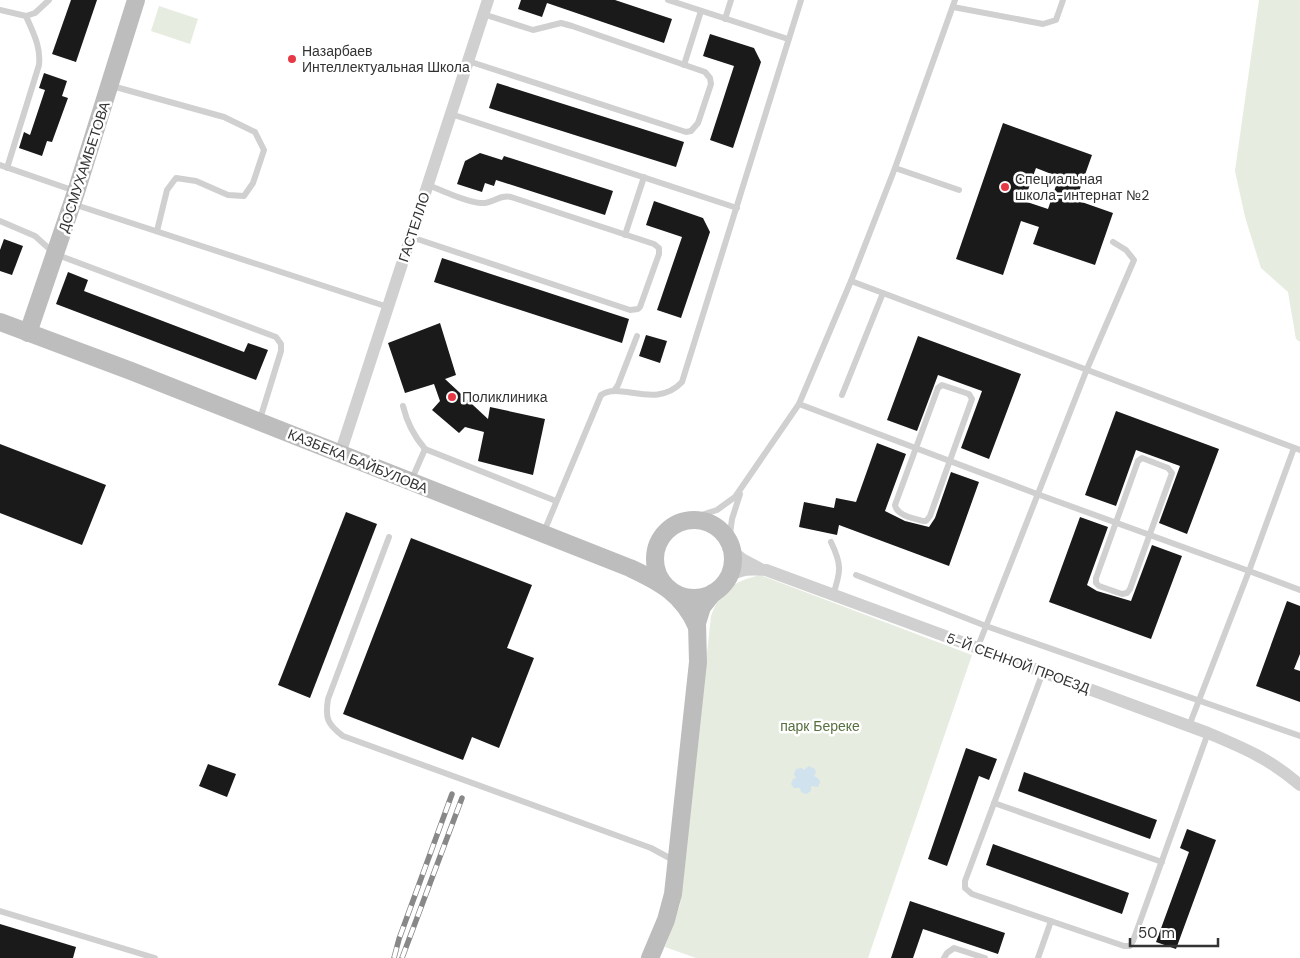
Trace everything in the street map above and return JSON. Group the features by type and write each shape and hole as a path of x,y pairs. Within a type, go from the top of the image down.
{"street":[{"name":"ДОСМУХАМБЕТОВА","path":"28,333 74,198 136,0"},
{"name":"ГАСТЕЛЛО","path":"340,454 488,0"},
{"name":"КАЗБЕКА БАЙБУЛОВА","path":"0,322 131,371 624,566 667,587 687,608 697,627"},
{"path":"624,566 636,564 643,560 670,528 686,520 699,520 711,524 721,531 742,559 766,570"},
{"path":"659,542 655,554 656,566 660,577 667,587 677,594 689,597 701,597 713,593"},
{"path":"650,958 666,920 673,894 698,662 697,627 700,611 713,593 728,578 733,565 731,546"},
{"name":"5-Й СЕННОЙ ПРОЕЗД","path":"728,578 736,572 744,570 766,570 1253,751 1300,785"}],"lane":[{"path":"0,10 26,16 35,13 49,0"},
{"path":"668,0 788,39"},
{"path":"726,19 731,0"},
{"path":"543,535 601,395 614,391 656,394 676,388 682,382 801,0"},
{"path":"686,520 717,510 731,501 742,488 799,404 851,281 895,168 954,4 1043,24 1056,20 1063,0"},
{"path":"684,65 701,11"},
{"path":"468,61 686,132 692,131 698,123 711,81 705,72 566,24 561,23 533,30 483,14"},
{"path":"7,168 39,65 40,54 38,44 26,16"},
{"path":"110,86 224,117 255,132 264,150 253,183 244,196 228,196 196,181 176,178 167,190 157,231"},
{"path":"451,114 737,208"},
{"path":"0,165 74,198 157,231 388,307"},
{"path":"895,168 959,190"},
{"path":"625,235 644,177"},
{"path":"410,237 634,310 638,310 642,304 659,251 654,244 508,196 480,203 428,185"},
{"path":"0,221 35,236 55,254 276,337 282,344 281,350 259,422"},
{"path":"977,649 1087,369 1134,260 1126,250 1113,242"},
{"path":"851,281 1297,449 1189,726"},
{"path":"842,395 883,293"},
{"path":"614,391 637,336"},
{"path":"944,385 969,394 971,400 930,516 926,521 899,512 895,505 916,448 938,386 944,385"},
{"path":"799,404 1037,494 1300,590"},
{"path":"403,406 407,424 415,438 425,449 556,501"},
{"path":"410,482 425,449"},
{"path":"1142,458 1170,469 1172,473 1129,591 1122,594 1099,586 1096,583 1096,578 1116,522 1139,459 1142,458"},
{"path":"731,546 732,519 742,488"},
{"path":"389,538 328,700 326,711 332,728 343,736 651,848 676,862"},
{"path":"831,542 839,557 840,567 833,595"},
{"path":"856,575 986,626 1300,736"},
{"path":"1043,672 965,881 965,888 972,894 1124,946 1130,946 1208,733"},
{"path":"994,803 1162,862"},
{"path":"0,911 155,958"},
{"path":"1038,958 1051,921"},
{"path":"944,958 954,948 986,958"}],"green space":[{"path":"1259,0 1300,0 1300,342 1296,339 1288,292 1261,268 1245,217 1235,171"},
{"path":"159,6 198,19 190,44 151,31"},
{"name":"парк Береке","path":"760,575 972,655 868,958 696,958 665,947 680,905 711,616 719,599 729,588"}],"water":[{"path":"809,766 815,769 814,776 820,782 818,787 811,786 811,791 806,794 801,792 800,788 794,788 791,784 793,779 796,778 794,774 796,769 802,768 804,770"}],"building":[{"path":"71,0 97,0 76,62 52,54"},
{"path":"521,0 615,0 672,19 664,43 547,3 542,17 518,9"},
{"path":"710,34 754,48 761,62 733,148 710,140 734,66 703,56"},
{"path":"44,73 67,81 62,96 68,98 52,142 47,141 42,156 19,148 24,132 30,135 45,90 39,88"},
{"path":"497,83 684,142 676,167 489,108"},
{"name":"Специальная школа-интернат №2","path":"1003,123 1092,155 1076,200 1113,213 1095,265 1033,244 1039,227 1021,221 1003,275 956,259","holes":["1036,168 1059,177 1048,209 1024,201"]},
{"path":"480,153 502,160 504,156 613,191 605,215 496,180 494,186 485,183 482,192 457,184 465,161"},
{"path":"654,201 703,218 710,232 681,318 657,310 682,237 646,225"},
{"path":"4,239 23,246 12,275 0,271 0,250"},
{"path":"442,258 629,319 622,343 434,282"},
{"path":"68,272 88,280 84,291 244,352 248,343 268,350 256,380 56,304"},
{"name":"Поликлиника","path":"440,323 456,375 445,379 488,419 490,407 545,419 533,475 478,461 484,432 465,427 459,433 432,410 440,401 434,384 405,393 388,343"},
{"path":"646,335 667,341 660,363 639,356"},
{"path":"918,336 1021,374 989,459 961,448 982,391 938,375 917,431 887,420"},
{"path":"1116,411 1219,449 1187,534 1159,523 1180,466 1136,450 1116,506 1085,495"},
{"path":"877,443 906,454 885,511 905,521 929,527 935,518 951,472 979,482 949,566 839,525 837,535 799,527 804,502 834,508 836,498 856,502"},
{"path":"0,444 106,485 82,545 0,513"},
{"path":"346,512 377,524 310,698 278,685"},
{"path":"1080,517 1108,527 1087,585 1097,591 1131,601 1152,545 1182,556 1151,639 1049,602"},
{"path":"411,538 532,585 507,648 534,658 499,748 472,737 463,760 343,714"},
{"path":"1287,601 1300,606 1300,654 1294,669 1300,671 1300,702 1256,686"},
{"path":"966,748 997,759 989,780 979,776 947,866 928,859"},
{"path":"208,764 236,774 227,797 199,786"},
{"path":"1024,772 1157,820 1150,839 1018,791"},
{"path":"1187,829 1216,840 1176,949 1156,942 1189,852 1180,848"},
{"path":"993,844 1129,893 1122,914 986,865"},
{"path":"910,901 1005,933 998,954 923,929 913,958 891,958"},
{"path":"0,924 76,947 73,958 0,958"}],"railway":[{"path":"394,958 399,939 452,794"},
{"path":"402,958 462,798"}],"place":[{"name":"Назарбаев Интеллектуальная Школа","path":"292,59"},
{"name":"Специальная школа-интернат №2","path":"1005,187"},
{"name":"Поликлиника","path":"452,397"}]}
